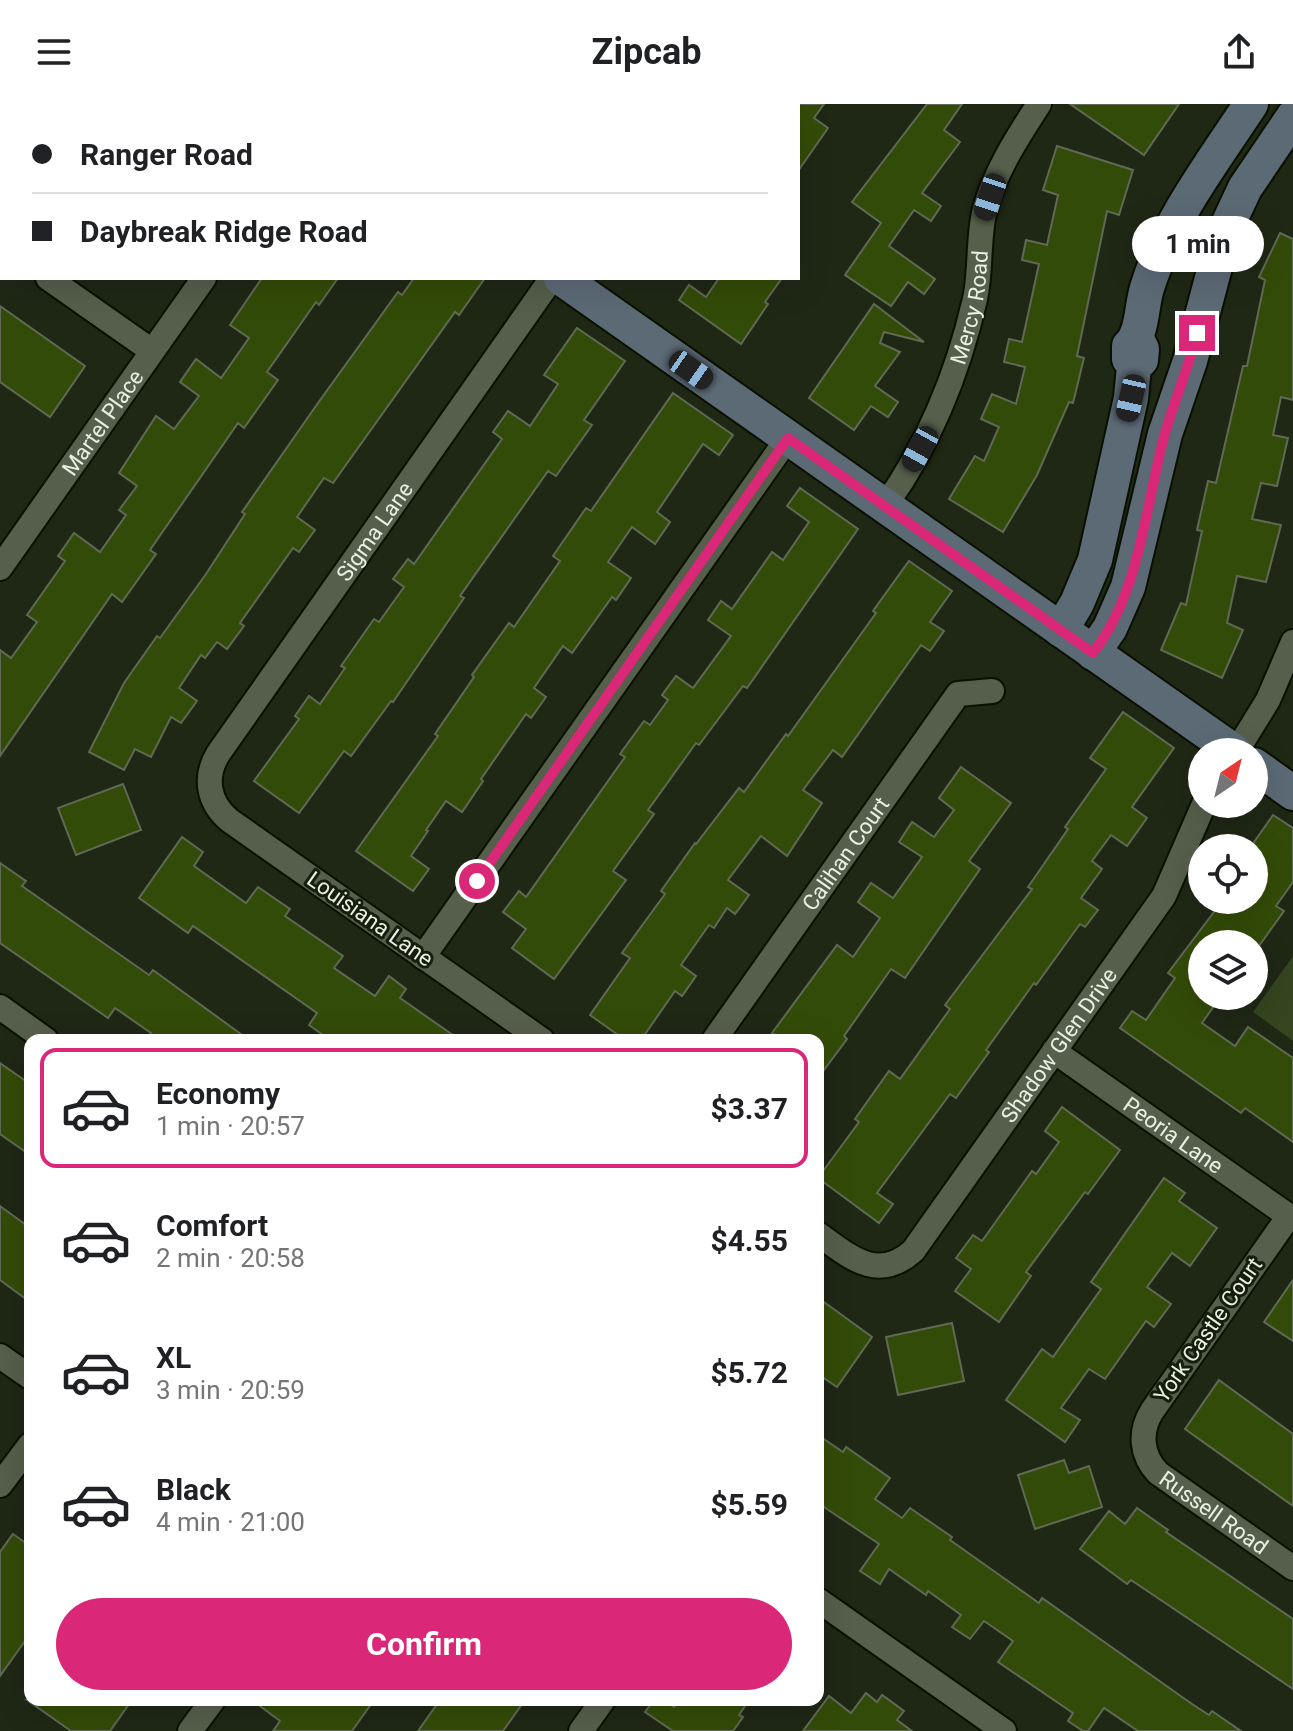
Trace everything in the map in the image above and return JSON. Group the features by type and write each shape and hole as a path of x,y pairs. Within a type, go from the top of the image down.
{"street":[{"name":"Mercy Road","path":"885,506 932,426 957,369 976,295 984,215 996,178 1039,104"},
{"path":"1061,630 1077,603 1095,560 1131,398 1136,347 1147,289 1183,207 1251,104"},
{"path":"1093,653 1110,628 1128,587 1165,434 1194,347 1215,262 1239,199 1293,117"},
{"path":"1164,246 1215,262"},
{"path":"51,280 152,351"},
{"name":"Martel Place","path":"0,568 203,280"},
{"name":"Sigma Lane","path":"210,790 211,767 218,754 551,280"},
{"path":"564,280 1215,738"},
{"path":"1136,347 1194,347"},
{"path":"423,957 788,438"},
{"path":"1244,738 1268,700 1293,642"},
{"name":"Calihan Court","path":"718,1034 958,694 992,691"},
{"path":"1268,775 1293,793"},
{"name":"Louisiana Lane","path":"210,790 219,810 229,820 533,1034"},
{"name":"Shadow Glen Drive","path":"824,1238 858,1261 872,1266 887,1265 907,1256 917,1246 1164,896 1198,818"},
{"path":"0,1007 38,1034"},
{"name":"Peoria Lane","path":"1054,1051 1291,1218"},
{"name":"York Castle Court","path":"1145,1449 1145,1425 1152,1411 1291,1218"},
{"path":"0,1356 24,1373"},
{"name":"Russell Road","path":"1145,1449 1149,1462 1158,1473 1293,1568"},
{"path":"0,1485 24,1453"},
{"path":"824,1605 976,1723 1004,1731"},
{"path":"190,1731 209,1706"},
{"path":"581,1731 599,1706"}],"green space":[{"path":"1293,956 1293,1041 1253,1012 1268,1010 1268,991"}],"building":[{"path":"800,104 824,104 814,118 828,128 800,168"},
{"path":"927,104 962,104 944,130 960,142 922,193 941,206 931,221 914,210 889,246 935,279 924,294 908,282 891,306 845,275 881,223 852,202"},
{"path":"1070,104 1179,104 1144,155"},
{"path":"1057,146 1133,170 1119,215 1107,211 1077,356 1084,358 1073,403 1069,402 1037,475 1003,532 949,499 975,456 984,461 999,427 981,419 992,394 1016,404 1025,367 1004,362 1009,339 1022,342 1039,264 1022,260 1026,240 1047,245 1058,195 1043,190"},
{"path":"1280,233 1293,239 1293,400 1281,397 1273,435 1288,438 1277,486 1261,483 1252,519 1281,525 1266,582 1237,576 1227,623 1243,630 1222,678 1161,650 1181,603 1186,605 1202,531 1197,530 1208,481 1216,483 1243,366 1247,366 1265,280 1259,277"},
{"path":"261,280 337,280 319,305 316,302 267,372 278,380 244,428 238,423 150,550 156,554 122,602 112,594 0,756 0,650 11,658 37,622 27,615 65,561 58,556 74,533 100,552 126,515 119,510 137,486 119,473 156,416 174,429 199,396 180,382 196,359 221,378 249,338 230,325"},
{"path":"413,280 484,280 459,315 455,312 333,483 324,478 297,517 315,530 299,552 293,548 240,623 244,626 227,649 217,642 205,658 201,655 179,688 197,701 181,723 171,717 151,757 135,749 124,770 89,752 124,683 206,574 245,514 242,512 318,403 398,292 402,295"},
{"path":"718,280 781,280 741,344 679,300 689,285 706,297"},
{"path":"874,304 924,342 884,332 880,343 900,352 875,386 898,402 888,417 871,406 854,430 809,398"},
{"path":"0,306 85,366 50,417 0,382"},
{"path":"577,328 625,361 584,420 592,425 556,476 548,471 460,596 464,598 393,702 351,756 344,751 299,813 254,781 299,719 295,716 309,696 320,704 345,668 341,666 374,619 379,622 404,587 393,579 408,559 414,564 502,439 493,432 508,411 530,426 558,384 544,375"},
{"path":"673,393 733,435 719,455 703,444 657,512 670,522 655,544 632,527 608,562 631,578 616,600 612,597 572,653 563,646 534,688 546,697 531,718 526,714 462,812 446,801 411,856 429,869 413,891 356,851 438,736 435,734 474,677 472,675 509,623 514,627 560,561 553,556 586,508 591,511"},
{"path":"800,488 858,529 747,688 743,686 699,745 696,743 648,810 654,814 613,871 626,880 554,979 512,948 526,929 503,912 519,891 526,897 625,757 620,754 644,721 650,725 668,700 662,695 676,676 693,688 731,636 708,620 721,601 732,609 772,552 783,560 809,522 787,506"},
{"path":"909,561 952,591 930,622 944,631 930,651 921,645 842,757 833,750 803,790 822,803 787,856 761,836 728,880 749,895 735,914 727,908 714,928 709,925 681,965 696,976 682,996 675,991 645,1034 617,1034 590,1015 630,958 622,953 665,894 661,891 695,843 739,788 744,792 786,734 788,736 876,613 873,611"},
{"path":"1123,712 1174,748 1132,807 1147,818 1127,846 1111,835 1092,861 1102,869 1081,898 1098,910 1085,927 1080,924 986,1050 989,1052 956,1098 950,1094 877,1193 893,1204 879,1223 824,1182 824,1170 859,1122 855,1119 889,1071 900,1079 950,1009 945,1005 1032,889 1028,887 1106,769 1090,758"},
{"path":"961,767 1011,803 969,861 980,869 905,978 891,969 824,1070 824,1034 772,1033 837,945 853,957 880,918 858,902 871,883 893,898 922,857 899,842 912,822 934,837 954,810 939,798"},
{"path":"123,784 141,830 76,855 58,808"},
{"path":"1273,815 1293,828 1293,882 1276,906 1284,911 1268,933 1268,930 1200,930 1212,914 1268,914 1268,834 1260,834"},
{"path":"182,837 203,852 194,866 246,903 258,887 290,909 285,916 343,956 334,968 375,996 389,976 406,989 400,998 451,1034 322,1034 309,1025 317,1013 193,926 188,933 139,898"},
{"path":"0,863 26,881 22,886 149,975 153,970 241,1034 150,1034 115,1008 108,1018 0,943"},
{"path":"1188,946 1188,1010 1211,1010 1202,1023 1235,1046 1248,1027 1293,1058 1293,1142 1245,1108 1241,1113 1120,1028 1132,1011 1146,1020 1175,978 1168,973"},
{"path":"0,1063 24,1080 24,1151 0,1134"},
{"path":"1062,1107 1120,1150 1026,1272 1031,1276 999,1322 955,1291 971,1269 956,1258 973,1235 982,1241 1032,1171 1036,1174 1059,1142 1045,1131"},
{"path":"1164,1178 1185,1193 1179,1201 1217,1228 1190,1266 1172,1253 1147,1287 1171,1304 1154,1327 1146,1321 1105,1379 1089,1369 1061,1408 1080,1420 1065,1442 1006,1400 1042,1349 1053,1357 1101,1289 1091,1282"},
{"path":"0,1206 24,1224 24,1298 0,1280"},
{"path":"1293,1280 1293,1341 1264,1322"},
{"path":"824,1302 872,1337 837,1387 824,1378"},
{"path":"952,1323 964,1381 898,1395 886,1337"},
{"path":"1219,1380 1293,1434 1293,1506 1185,1429"},
{"path":"824,1439 843,1452 846,1447 890,1478 875,1499 902,1518 910,1508 1039,1603 1042,1598 1192,1704 1209,1715 1212,1711 1241,1731 1138,1731 1104,1708 1088,1731 1083,1731 1068,1721 1073,1713 998,1662 1013,1641 984,1621 970,1639 952,1627 961,1615 928,1591 926,1595 889,1569 880,1584 860,1571 879,1544 824,1507"},
{"path":"1064,1460 1069,1473 1089,1466 1102,1507 1035,1529 1018,1475"},
{"path":"1137,1508 1168,1530 1166,1532 1293,1619 1293,1689 1131,1580 1127,1584 1080,1549 1109,1511 1125,1524"},
{"path":"13,1534 24,1542 24,1642 0,1676 0,1552"},
{"path":"866,1693 877,1702 882,1695 904,1711 897,1720 912,1731 803,1731 829,1696 851,1713"},
{"path":"36,1706 128,1706 110,1731 71,1731"},
{"path":"260,1706 370,1706 352,1731 273,1731 280,1721"},
{"path":"436,1706 521,1706 503,1731 418,1731"},
{"path":"650,1706 745,1706 739,1715 743,1717 733,1731 673,1731 645,1712"}],"route":[{"path":"477,881 788,438 1093,653 1110,628 1128,587 1165,434 1197,333"}]}
